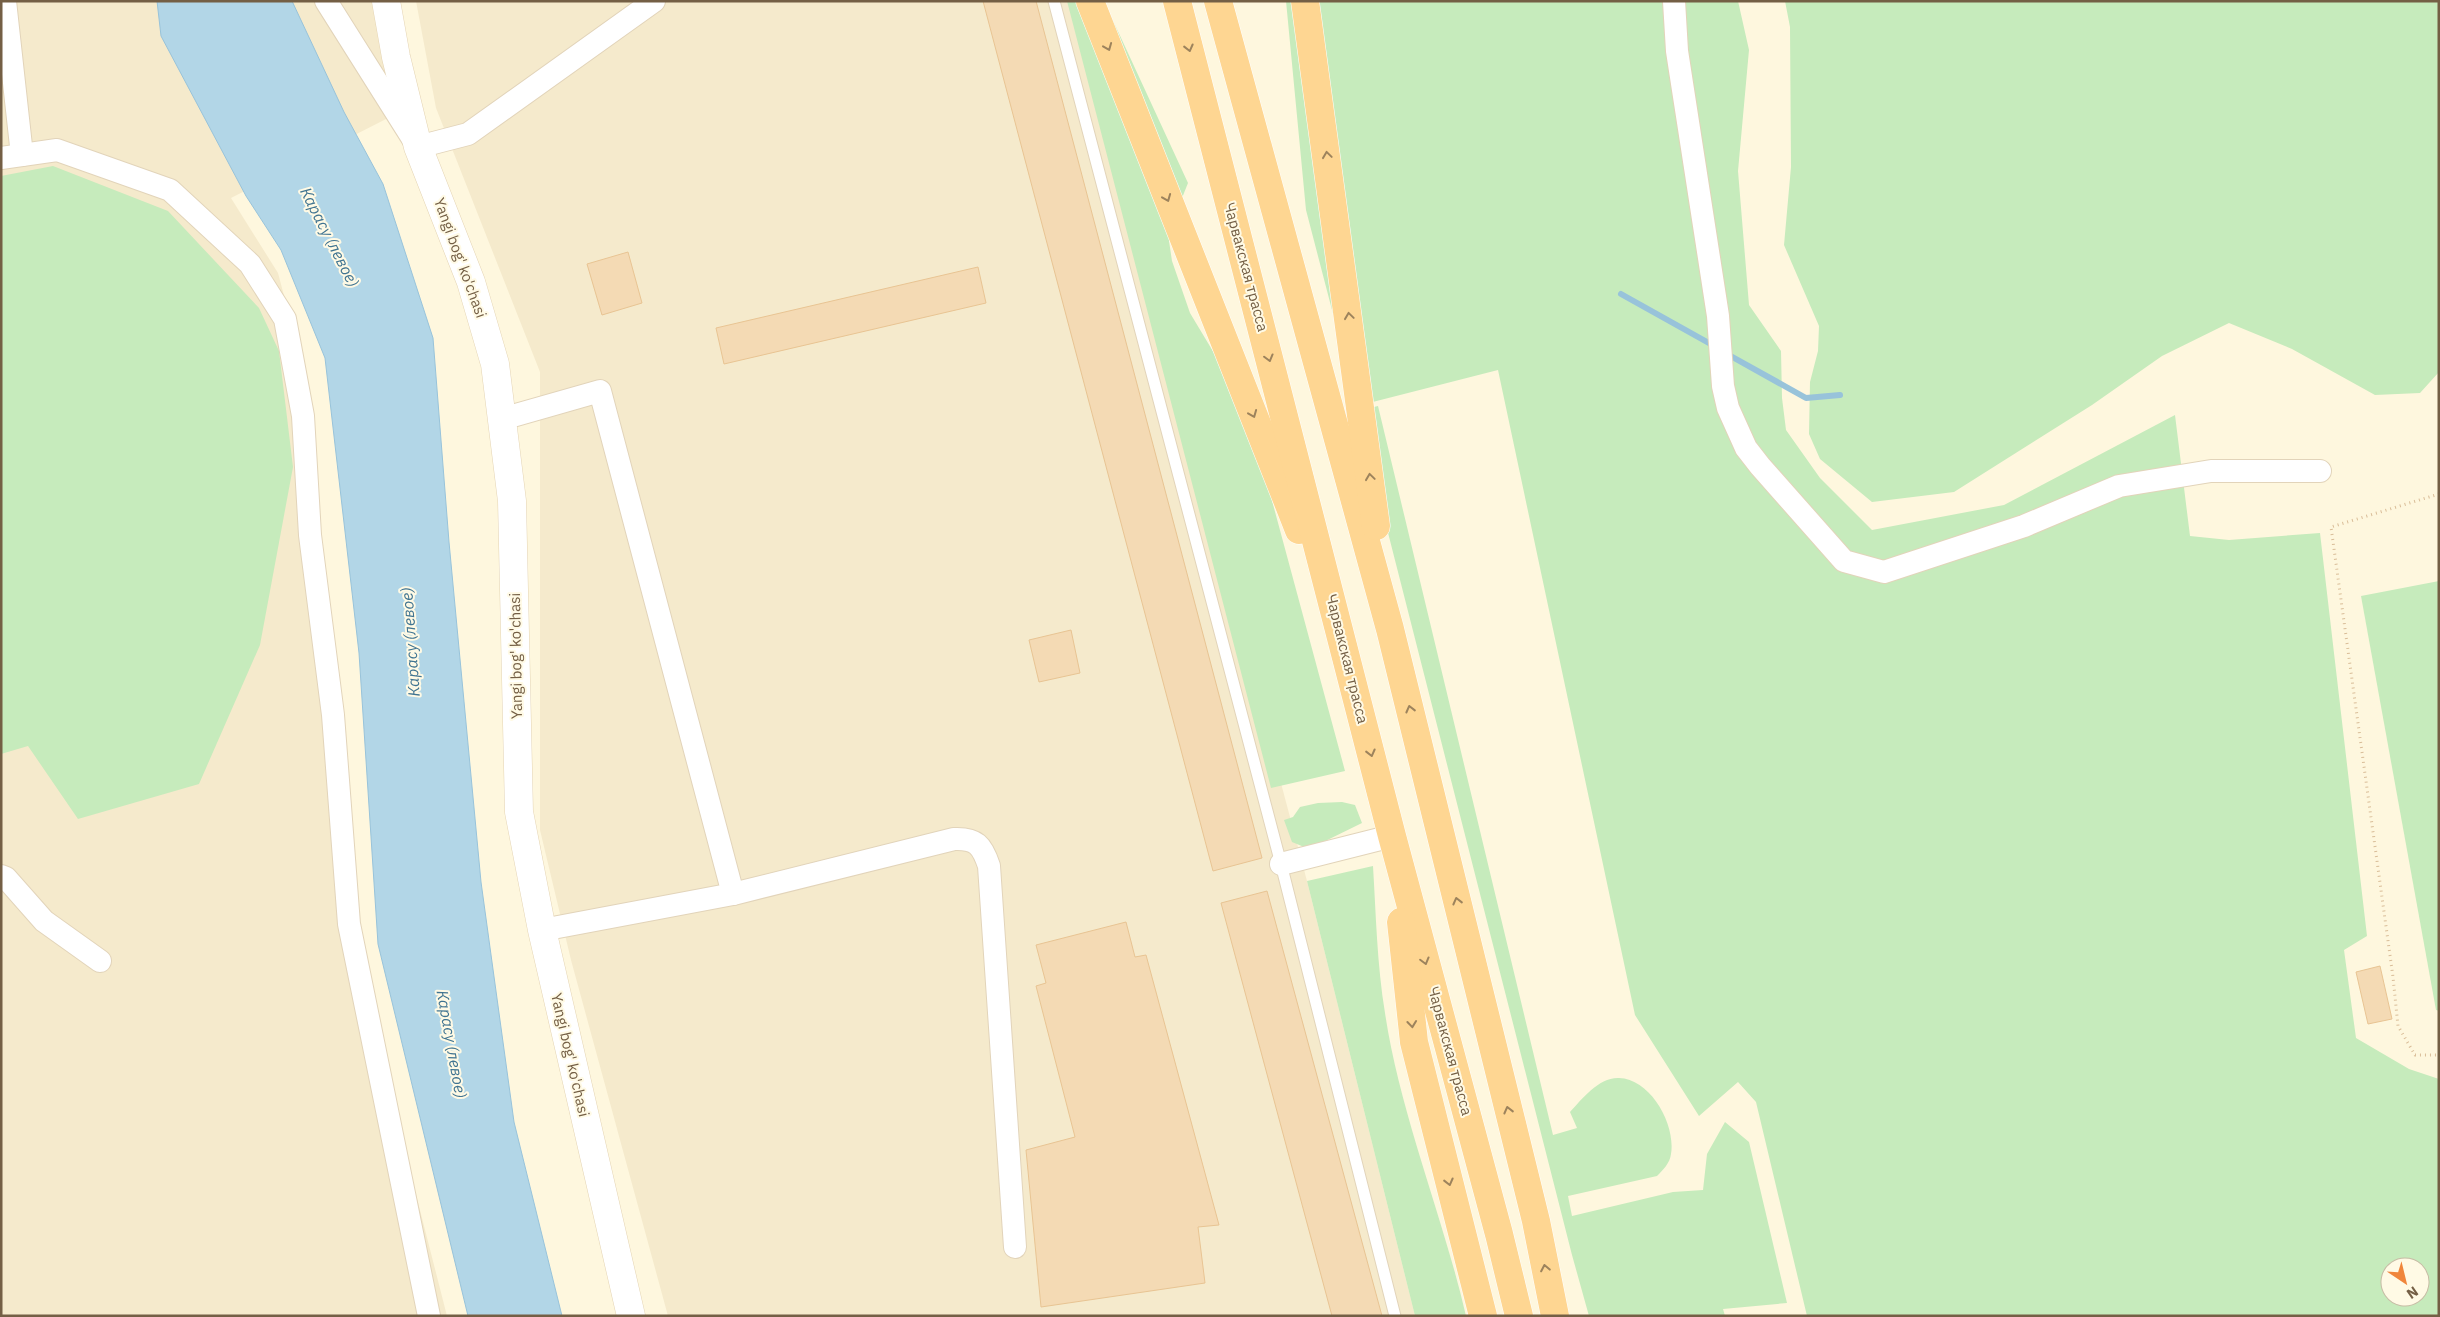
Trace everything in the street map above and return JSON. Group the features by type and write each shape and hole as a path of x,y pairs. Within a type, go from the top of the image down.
{"highway":[{"path":"1090,1 1343,642"},
{"name":"Чарвакская трасса","path":"1177,1 1392,836 1497,1225 1519,1316"},
{"path":"1218,1 1390,629 1536,1221 1555,1316"},
{"path":"1305,1 1390,629"},
{"path":"1392,836 1414,1042 1482,1316"}],"main road":[{"name":"Yangi bog' ko'chasi","path":"386,1 396,57 418,147 471,282 494,364 512,501 519,812 542,930 631,1316"}],"street":[{"path":"5,1 12,156 57,150 170,190 250,264 284,319 303,416 310,535 333,715 349,924 429,1316"},
{"path":"326,1 418,147 468,134 654,1"},
{"path":"1674,1 1677,52 1718,316 1723,386 1736,429 1746,448 1760,466 1844,561 1884,572 2024,526 2119,486 2211,471 2320,472"},
{"path":"502,419 600,391 733,894"},
{"path":"1281,864 1392,836"},
{"path":"542,930 733,894 954,839 967,838 978,844 989,866 1015,1247"},
{"path":"1,876 6,878 44,921 100,961"}],"lane":[{"path":"1054,1 1281,864 1395,1316"}],"path":[{"path":"2439,494 2331,527 2394,977 2398,1026 2415,1055 2439,1055"}],"shaded area":[{"path":"1,1 383,1 390,117 231,198 278,273 308,386 349,932 447,1316 1,1316"},
{"path":"416,1 1073,1 1307,881 1415,1316 668,1316 571,960 540,830 540,372 436,108"}],"green space":[{"path":"1067,1 1104,1 1188,183 1172,223 1169,241 1172,261 1190,313 1247,408 1345,771 1271,788"},
{"path":"1286,1 1738,1 1749,50 1738,171 1749,305 1781,351 1782,398 1786,430 1820,478 1872,530 2004,505 2175,415 2190,536 2229,540 2320,533 2367,936 2344,950 2356,1038 2409,1069 2439,1079 2439,1316 1807,1316 1756,1102 1738,1082 1699,1116 1635,1015 1498,370 1357,406 1306,210"},
{"path":"1785,1 2439,1 2439,372 2420,393 2375,395 2292,349 2229,323 2162,356 2092,405 1954,492 1872,502 1820,459 1809,434 1810,382 1818,351 1819,326 1784,245 1791,167 1790,27"},
{"path":"53,166 168,211 259,308 279,351 293,467 260,645 199,784 78,819 28,746 1,754 1,176"},
{"path":"1378,406 1553,1135 1577,1128 1570,1112 1598,1085 1605,1081 1619,1078 1631,1080 1651,1095 1665,1117 1672,1142 1669,1160 1657,1176 1568,1196 1572,1216 1673,1192 1703,1190 1707,1154 1725,1122 1749,1142 1787,1303 1723,1309 1725,1316 1589,1316 1357,411"},
{"path":"2439,581 2439,1011 2436,1010 2361,596"},
{"path":"1342,802 1355,805 1362,823 1309,849 1292,842 1284,820 1293,817 1300,807 1318,803"},
{"path":"1373,866 1380,976 1392,1051 1411,1127 1457,1278 1466,1316 1415,1316 1307,881"}],"water":[{"name":"Карасу (левое)","path":"157,1 292,1 344,112 383,184 433,338 449,542 481,882 514,1122 562,1316 468,1316 378,944 359,653 325,358 281,250 246,196 161,36"}],"building":[{"path":"983,1 1036,1 1262,858 1213,871"},
{"path":"628,252 642,303 602,315 587,264"},
{"path":"978,267 986,303 724,364 716,328"},
{"path":"1071,630 1080,673 1039,682 1029,640"},
{"path":"1267,891 1382,1316 1332,1316 1221,903"},
{"path":"1126,922 1135,957 1146,955 1219,1225 1198,1227 1205,1283 1041,1307 1026,1150 1075,1137 1036,986 1046,983 1036,945"},
{"path":"2380,966 2392,1019 2368,1024 2356,972"}],"waterway":[{"path":"1621,294 1716,347"},
{"path":"1727,354 1806,398 1840,395"}]}
